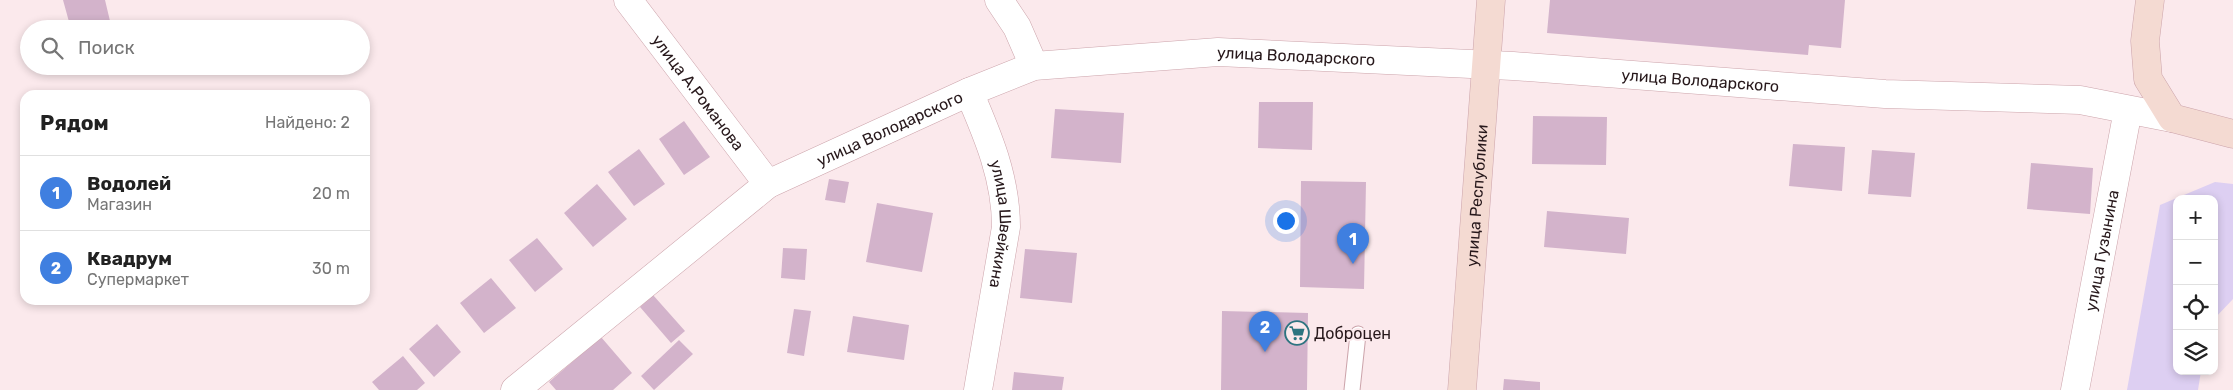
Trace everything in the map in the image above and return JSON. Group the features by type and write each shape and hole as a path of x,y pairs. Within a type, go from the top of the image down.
{"main road":[{"name":"улица Республики","path":"1462,390 1491,0"},
{"path":"2150,0 2145,41 2148,79 2172,118 2233,134"}],"street":[{"name":"улица А.Романова","path":"628,0 768,184"},
{"path":"999,0 1017,27 1034,66"},
{"name":"улица Володарского","path":"515,390 768,184 969,92 1034,66 1218,52 1485,65 1885,94 2080,100 2172,118"},
{"name":"улица Швейкина","path":"969,92 995,155 1006,204 1006,227 978,390"},
{"name":"улица Гузынина","path":"2075,390 2128,110"}],"lane":[{"path":"1352,390 1358,334"}],"shaded area":[{"path":"2215,182 2233,184 2233,299 2218,315 2218,195 2184,195"},
{"path":"2173,200 2173,375 2200,375 2198,390 2127,390 2160,205"}],"building":[{"path":"63,0 105,0 110,20 69,20"},
{"path":"1550,0 1845,0 1841,48 1809,45 1808,55 1547,33"},
{"path":"1259,102 1313,102 1312,150 1258,148"},
{"path":"1055,109 1124,113 1121,163 1051,158"},
{"path":"1533,116 1607,117 1606,165 1532,164"},
{"path":"684,121 710,157 684,175 659,139"},
{"path":"1793,144 1845,147 1842,191 1789,186"},
{"path":"639,149 665,184 634,206 608,172"},
{"path":"1872,150 1915,153 1911,197 1868,194"},
{"path":"2031,163 2093,168 2090,214 2027,209"},
{"path":"829,179 849,182 845,203 825,200"},
{"path":"1301,181 1366,182 1364,289 1300,287"},
{"path":"597,184 627,219 593,247 564,213"},
{"path":"877,203 933,213 922,272 866,262"},
{"path":"1547,211 1629,218 1626,254 1544,247"},
{"path":"537,238 563,269 535,292 509,260"},
{"path":"783,248 807,249 805,280 781,278"},
{"path":"1025,249 1077,253 1072,303 1020,298"},
{"path":"491,278 516,308 484,333 460,303"},
{"path":"653,295 685,331 671,343 640,307"},
{"path":"794,309 811,311 804,356 787,353"},
{"path":"1222,311 1308,313 1307,390 1221,390"},
{"path":"853,316 909,325 904,360 847,352"},
{"path":"437,324 461,352 434,377 409,349"},
{"path":"601,337 632,373 613,390 556,390 549,382"},
{"path":"679,340 693,354 654,390 641,376"},
{"path":"403,356 425,383 417,390 379,390 372,382"},
{"path":"1014,372 1064,377 1062,390 1012,390"},
{"path":"1504,379 1540,382 1540,390 1503,390"}],"place":[{"name":"Водолей","path":"1353,264"},
{"name":"Доброцен","path":"1297,333"},
{"name":"Квадрум","path":"1265,352"}]}
